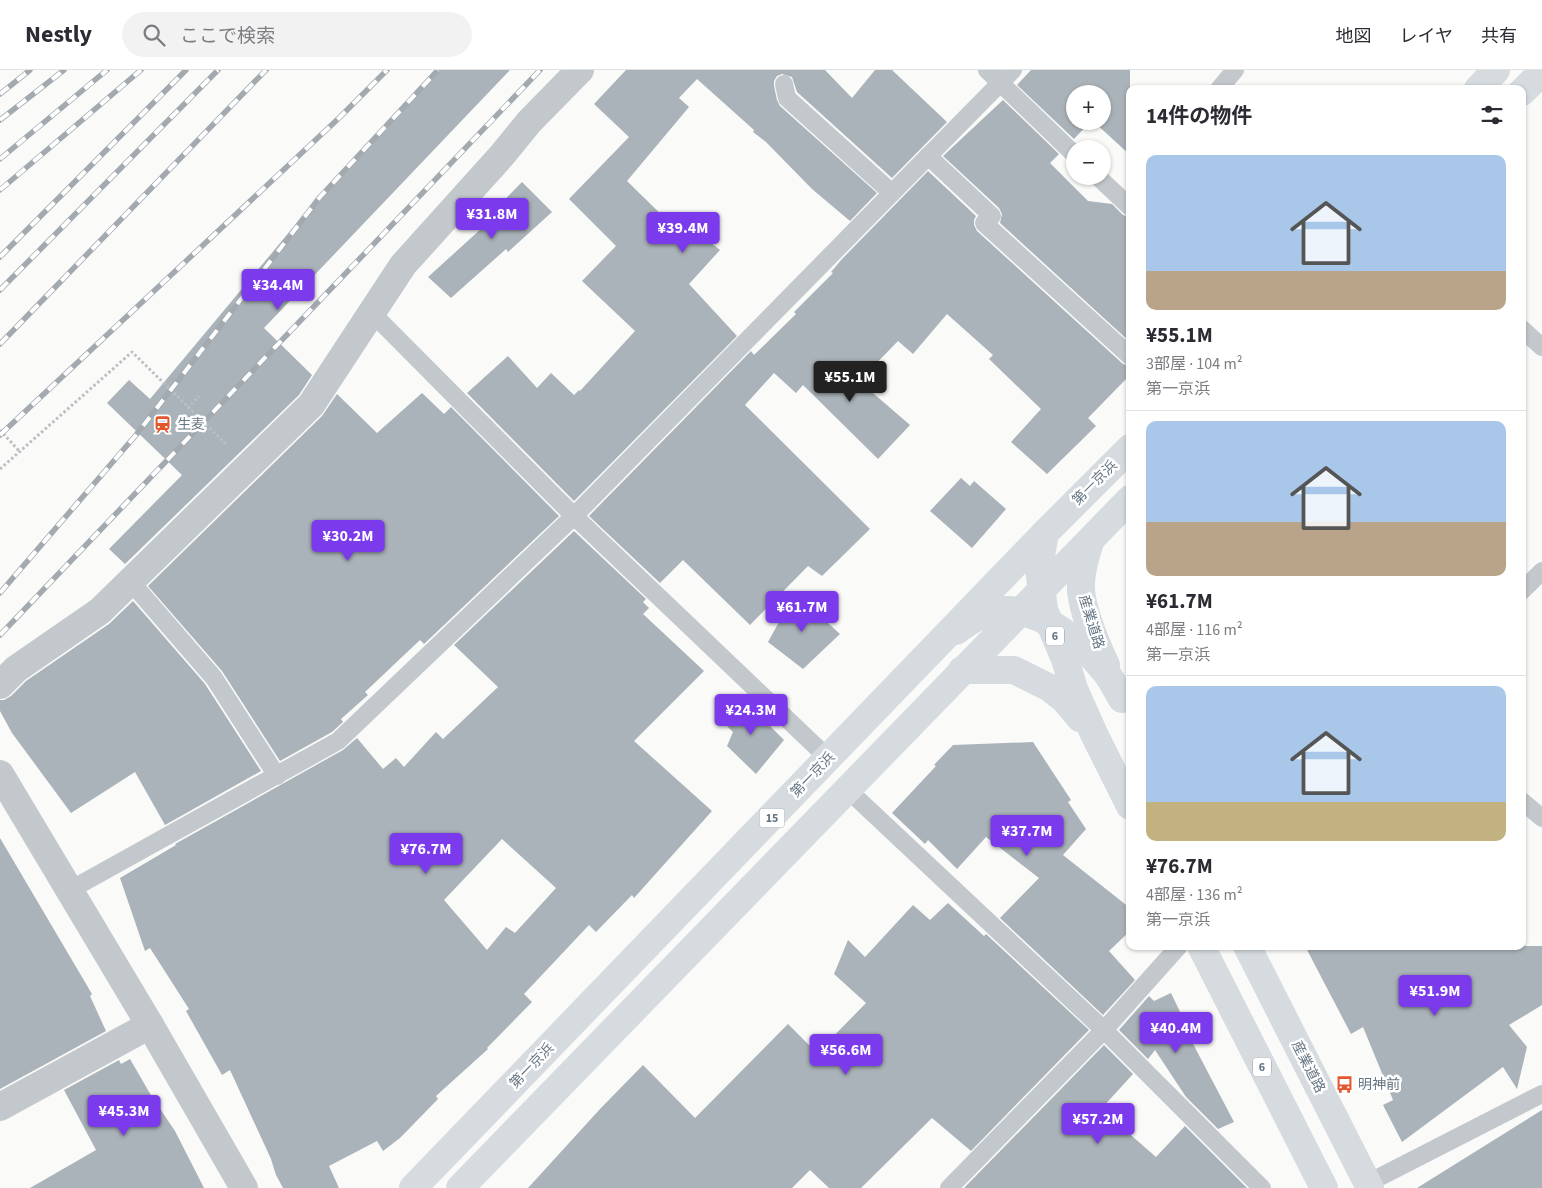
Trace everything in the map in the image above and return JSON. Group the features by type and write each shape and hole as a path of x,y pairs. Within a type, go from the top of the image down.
{"main road":[{"path":"1482,85 1496,70"},
{"path":"1526,88 1542,72"},
{"name":"第一京浜","path":"413,1188 1045,533 1126,452"},
{"name":"15","path":"460,1188 1126,503"},
{"name":"6","path":"1045,533 1039,568 1044,610 1065,659 1074,689 1126,798"},
{"name":"産業道路","path":"1090,542 1084,563 1081,590 1084,606 1096,643 1126,706"},
{"name":"産業道路","path":"939,644 963,625 987,613 1008,610 1032,614 1061,630 1090,654 1105,671 1126,706"},
{"name":"6","path":"962,670 1014,670 1050,688 1065,700 1094,734"},
{"name":"6","path":"1203,950 1324,1188"},
{"name":"産業道路","path":"1249,950 1369,1186"}],"street":[{"path":"0,685 16,669 100,611 311,405 403,265 503,154 529,122 580,70"},
{"path":"0,774 150,1025 244,1188"},
{"path":"0,1108 150,1025"}],"lane":[{"path":"987,70 1007,76 1066,145"},
{"path":"1222,85 1235,70"},
{"path":"70,890 338,742 574,516 1007,76"},
{"path":"784,84 787,98 892,193"},
{"path":"928,156 992,216 984,223 1126,352"},
{"path":"1109,185 1126,197"},
{"path":"371,312 574,516 829,758"},
{"path":"1526,333 1542,347"},
{"path":"1526,587 1542,571"},
{"path":"131,582 214,678 277,776"},
{"path":"848,789 1104,1030 1262,1188"},
{"path":"1526,804 1542,818"},
{"path":"949,1188 1104,1030 1175,950"},
{"path":"1369,1186 1542,1094"}],"path":[{"path":"0,470 132,352 226,445"},
{"path":"188,408 199,396"},
{"path":"0,430 20,452"}],"building":[{"path":"436,70 510,70 264,328 312,375 299,395 125,564 109,549 182,475 107,403 129,380 150,399 316,200"},
{"path":"626,70 825,70 852,98 875,70 892,70 947,122 892,178 797,92 792,77 782,74 777,76 774,86 780,106 877,193 850,221 812,189 766,142 753,132 754,130 697,79 679,98 689,107 627,181 673,226 680,218 720,250 689,284 737,336 574,501 467,393 508,356 537,388 551,373 574,395 580,391 635,331 582,281 616,246 569,199 629,137 594,104"},
{"path":"1031,70 1130,70 1130,85 1126,85 1126,151 1103,130 1111,130 1111,85 1066,85 1066,130 1082,130 1074,139 1017,85"},
{"path":"1003,100 1059,154 1050,163 1066,179 1066,185 1072,185 1088,201 1112,204 1126,216 1126,338 1000,223 1002,214 999,208 943,156"},
{"path":"928,171 976,216 974,225 977,231 1126,365 1126,379 1088,418 1096,426 1047,474 1011,442 1041,409 989,359 993,355 947,314 913,354 898,341 859,381 910,425 878,459 803,385 796,393 774,373 745,405 870,529 822,576 808,566 750,625 683,560 660,583 589,516 751,351 754,355 796,314 794,312 833,273 831,272"},
{"path":"522,182 552,212 508,252 506,249 451,298 428,277 482,228 480,225"},
{"path":"422,393 444,414 451,407 559,516 424,644 420,640 365,692 368,695 341,719 343,722 332,732 280,761 222,671 148,586 322,416 337,394 377,433"},
{"path":"961,478 970,486 974,481 1006,509 972,548 930,511"},
{"path":"574,531 646,599 643,602 649,608 643,614 704,671 634,741 712,811 634,898 632,895 596,932 589,925 524,994 532,1002 488,1049 436,1096 438,1099 400,1138 383,1151 377,1141 329,1166 339,1188 283,1188 230,1070 222,1075 186,1011 189,1009 150,948 145,951 120,878 175,844 343,750 357,738 383,769 396,758 404,767 436,732 443,739 498,687 454,645","holes":["502,839 556,888 515,933 506,927 487,950 444,900"]},
{"path":"795,593 840,634 803,669 768,642"},
{"path":"133,601 205,684 261,771 165,825 135,772 71,813 12,733 0,711 0,700 11,696 26,681 109,624"},
{"path":"739,695 784,740 756,774 727,746 733,732 724,723"},
{"path":"1033,742 1071,800 1068,802 1086,829 1063,855 1126,905 1126,935 1109,951 1135,980 1103,1015 1000,918 1039,878 986,837 957,869 928,840 925,844 892,813 953,745"},
{"path":"0,838 92,994 90,996 106,1031 0,1089"},
{"path":"948,903 984,936 986,934 1089,1030 971,1151 932,1118 861,1188 829,1188 810,1170 792,1188 528,1188 643,1065 695,1118 788,1024 817,1053 866,1003 834,974 848,940 865,957 913,905 930,920"},
{"path":"1526,946 1542,946 1542,1005 1509,1025 1527,1047 1517,1089 1503,1067 1402,1142 1383,1105 1393,1100 1363,1027 1351,1034 1307,950 1526,950"},
{"path":"1171,993 1193,1039 1191,1040 1234,1122 1218,1129 1186,1097 1155,1050 1148,1059 1119,1030 1149,996 1154,1001"},
{"path":"1104,1045 1133,1074 1101,1109 1156,1157 1185,1126 1247,1188 964,1188"},
{"path":"130,1059 175,1131 204,1188 30,1188 96,1150 64,1090 119,1060 121,1064"},
{"path":"1542,1110 1542,1188 1417,1188"}],"railway":[{"path":"0,94 30,70"},
{"path":"0,120 64,70"},
{"path":"0,159 107,70"},
{"path":"0,190 141,70"},
{"path":"0,257 186,70"},
{"path":"0,290 218,70"},
{"path":"0,344 266,70"},
{"path":"0,435 339,118 387,70"},
{"path":"0,593 136,435 320,197 438,70"},
{"path":"0,635 540,70"}],"place":[{"name":"生麦","path":"163,425"},
{"name":"明神前","path":"1344,1085"}]}
